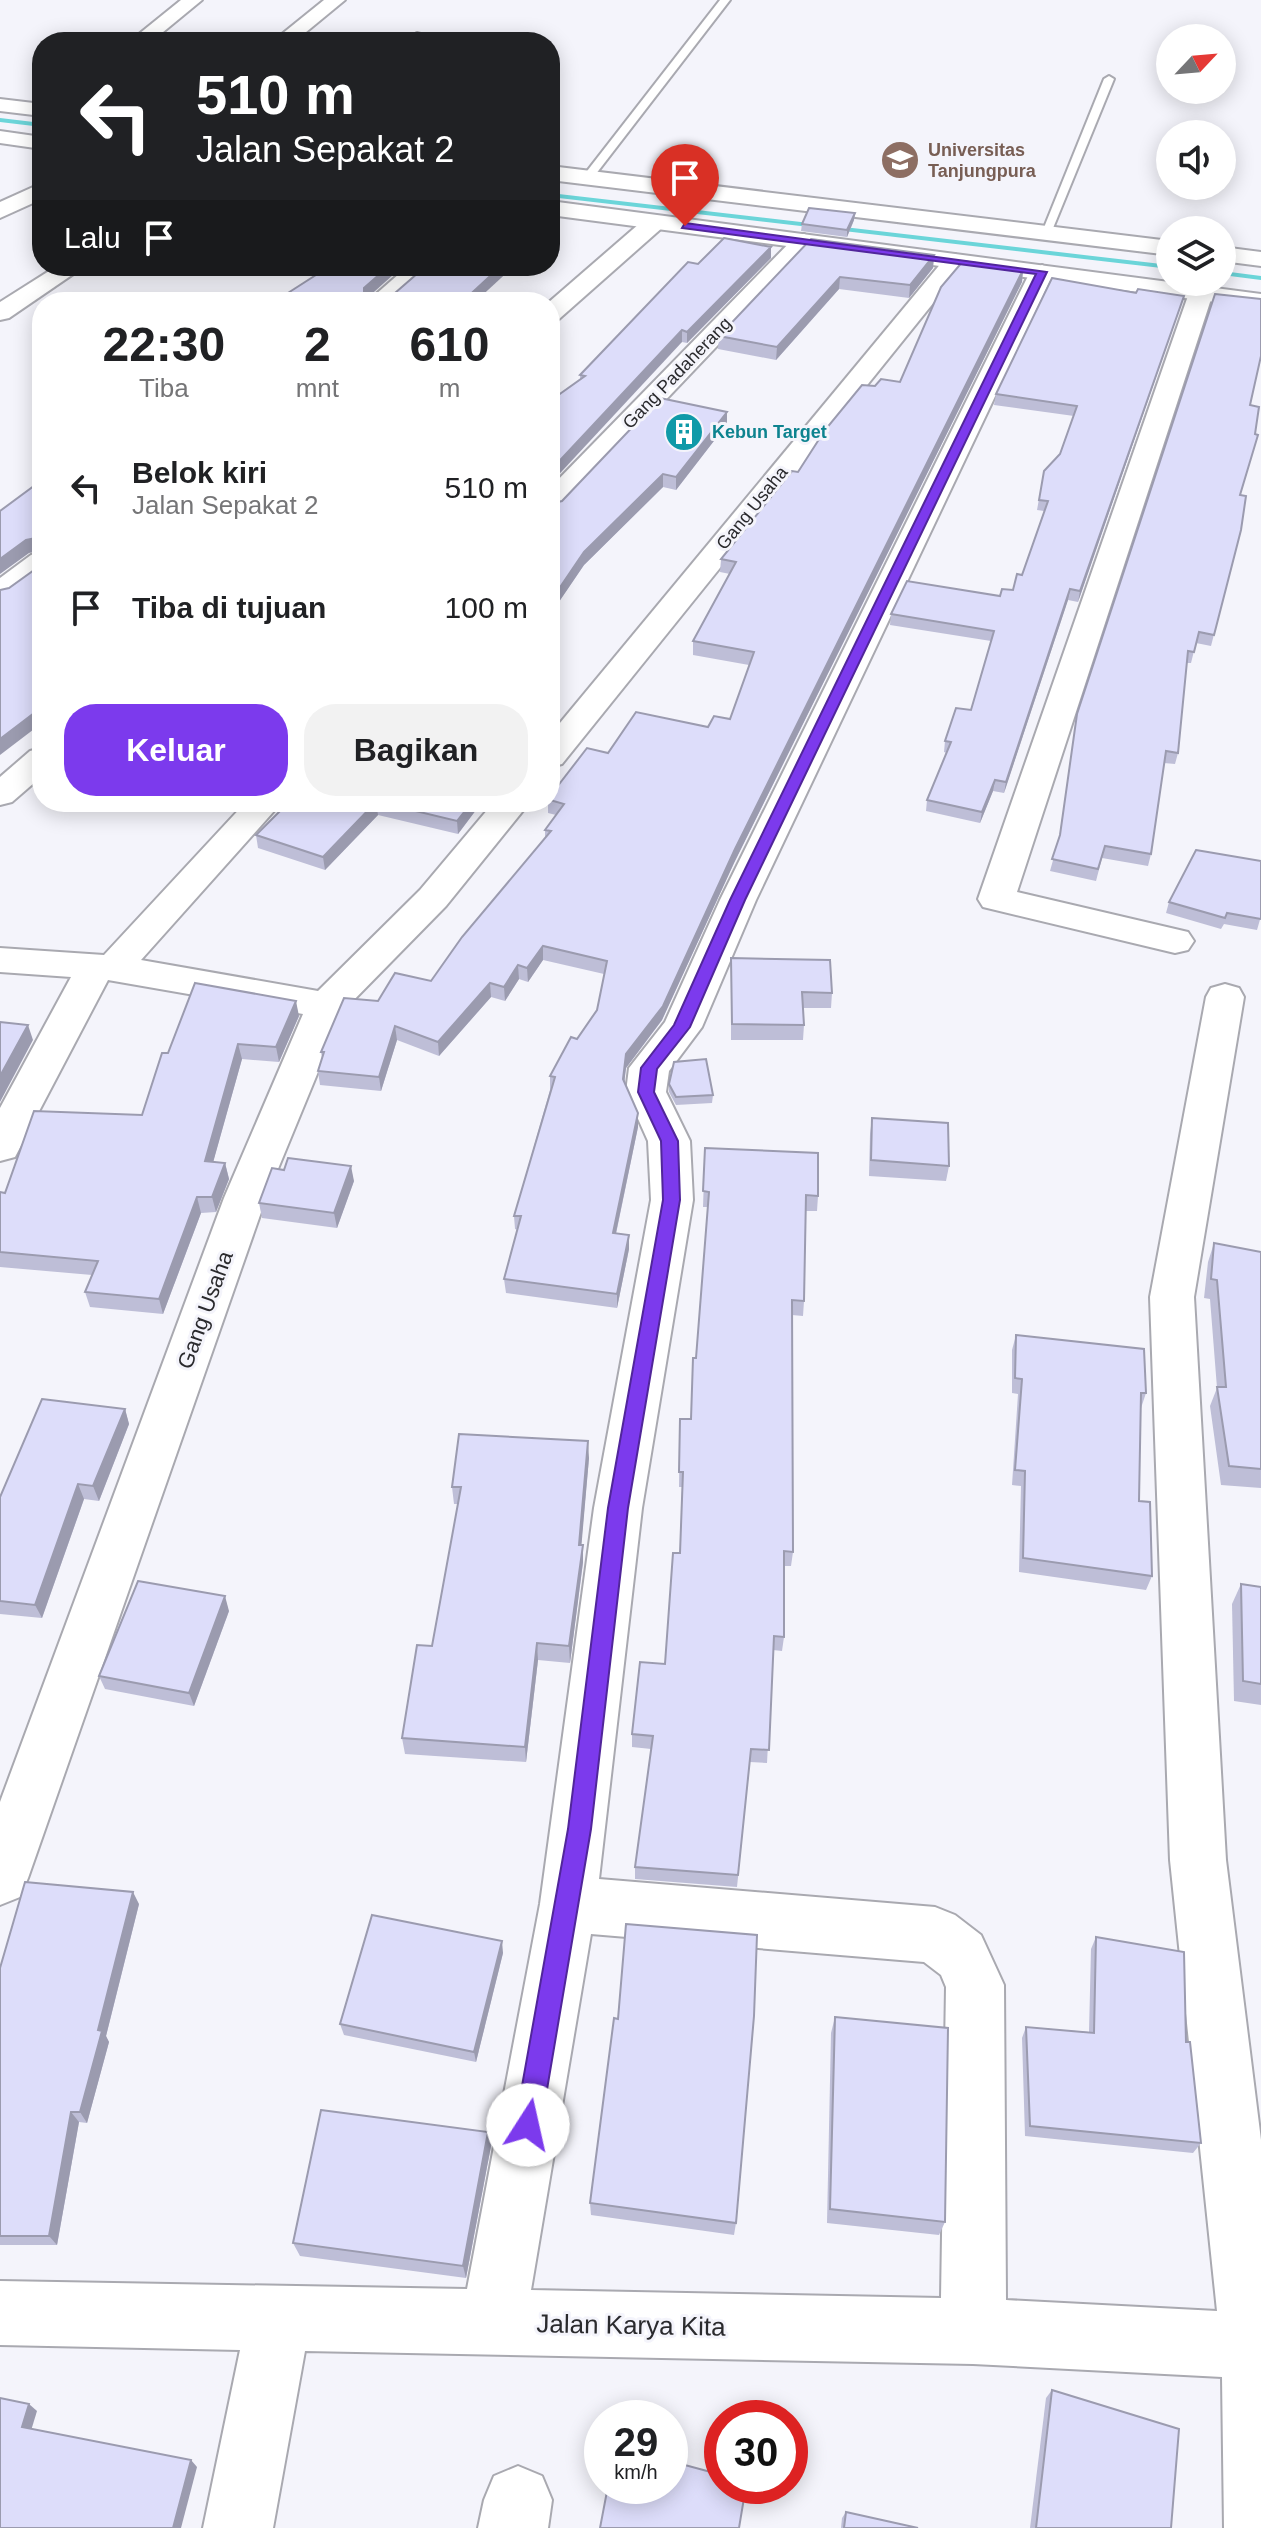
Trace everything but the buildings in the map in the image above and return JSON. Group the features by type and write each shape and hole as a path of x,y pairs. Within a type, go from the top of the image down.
{"street":[{"path":"152,32 193,0"},
{"path":"295,32 336,0"},
{"path":"0,105 32,109"},
{"path":"0,137 32,142"},
{"path":"560,174 1043,252 1156,281"},
{"path":"0,211 32,195"},
{"path":"560,209 955,261 1043,252 1156,248"},
{"path":"560,305 655,222"},
{"name":"Gang Padaherang","path":"560,495 804,241"},
{"path":"493,2323 568,1904 618,1508 672,1200 669,1141 646,1092 649,1068 682,1027 738,900 1043,252"},
{"path":"1236,256 1261,259"},
{"name":"Gang Usaha","path":"560,745 955,261"},
{"path":"33,292 57,276"},
{"path":"391,292 411,276"},
{"path":"0,313 32,292"},
{"path":"1175,941 996,899 1200,296"},
{"path":"1224,296 1261,301"},
{"path":"0,592 32,568"},
{"path":"0,795 32,767"},
{"path":"0,1146 104,967 255,812"},
{"name":"Gang Usaha","path":"0,1878 245,1198 326,1005 384,951 505,812"},
{"path":"0,960 104,967 326,1005"},
{"path":"1225,997 1172,1297 1198,1860 1258,2346 1259,2528"},
{"path":"568,1904 935,1935 961,1955 975,1985 973,2331"},
{"name":"Jalan Karya Kita","path":"0,2313 973,2331 1258,2346"},
{"path":"238,2528 279,2317"}],"lane":[{"path":"588,177 725,0"},
{"path":"1043,252 1109,79"}],"waterway":[{"path":"0,120 32,124"},
{"path":"560,196 1156,265"},
{"path":"1236,275 1261,278"}],"place":[{"name":"Universitas Tanjungpura","path":"900,160"},
{"name":"Kebun Target","path":"684,432"}],"route":[{"path":"528,2125 579,1829 618,1508 672,1200 673,1166 669,1141 663,1121 646,1092 649,1068 682,1027 738,900 1042,272 685,226"}]}
